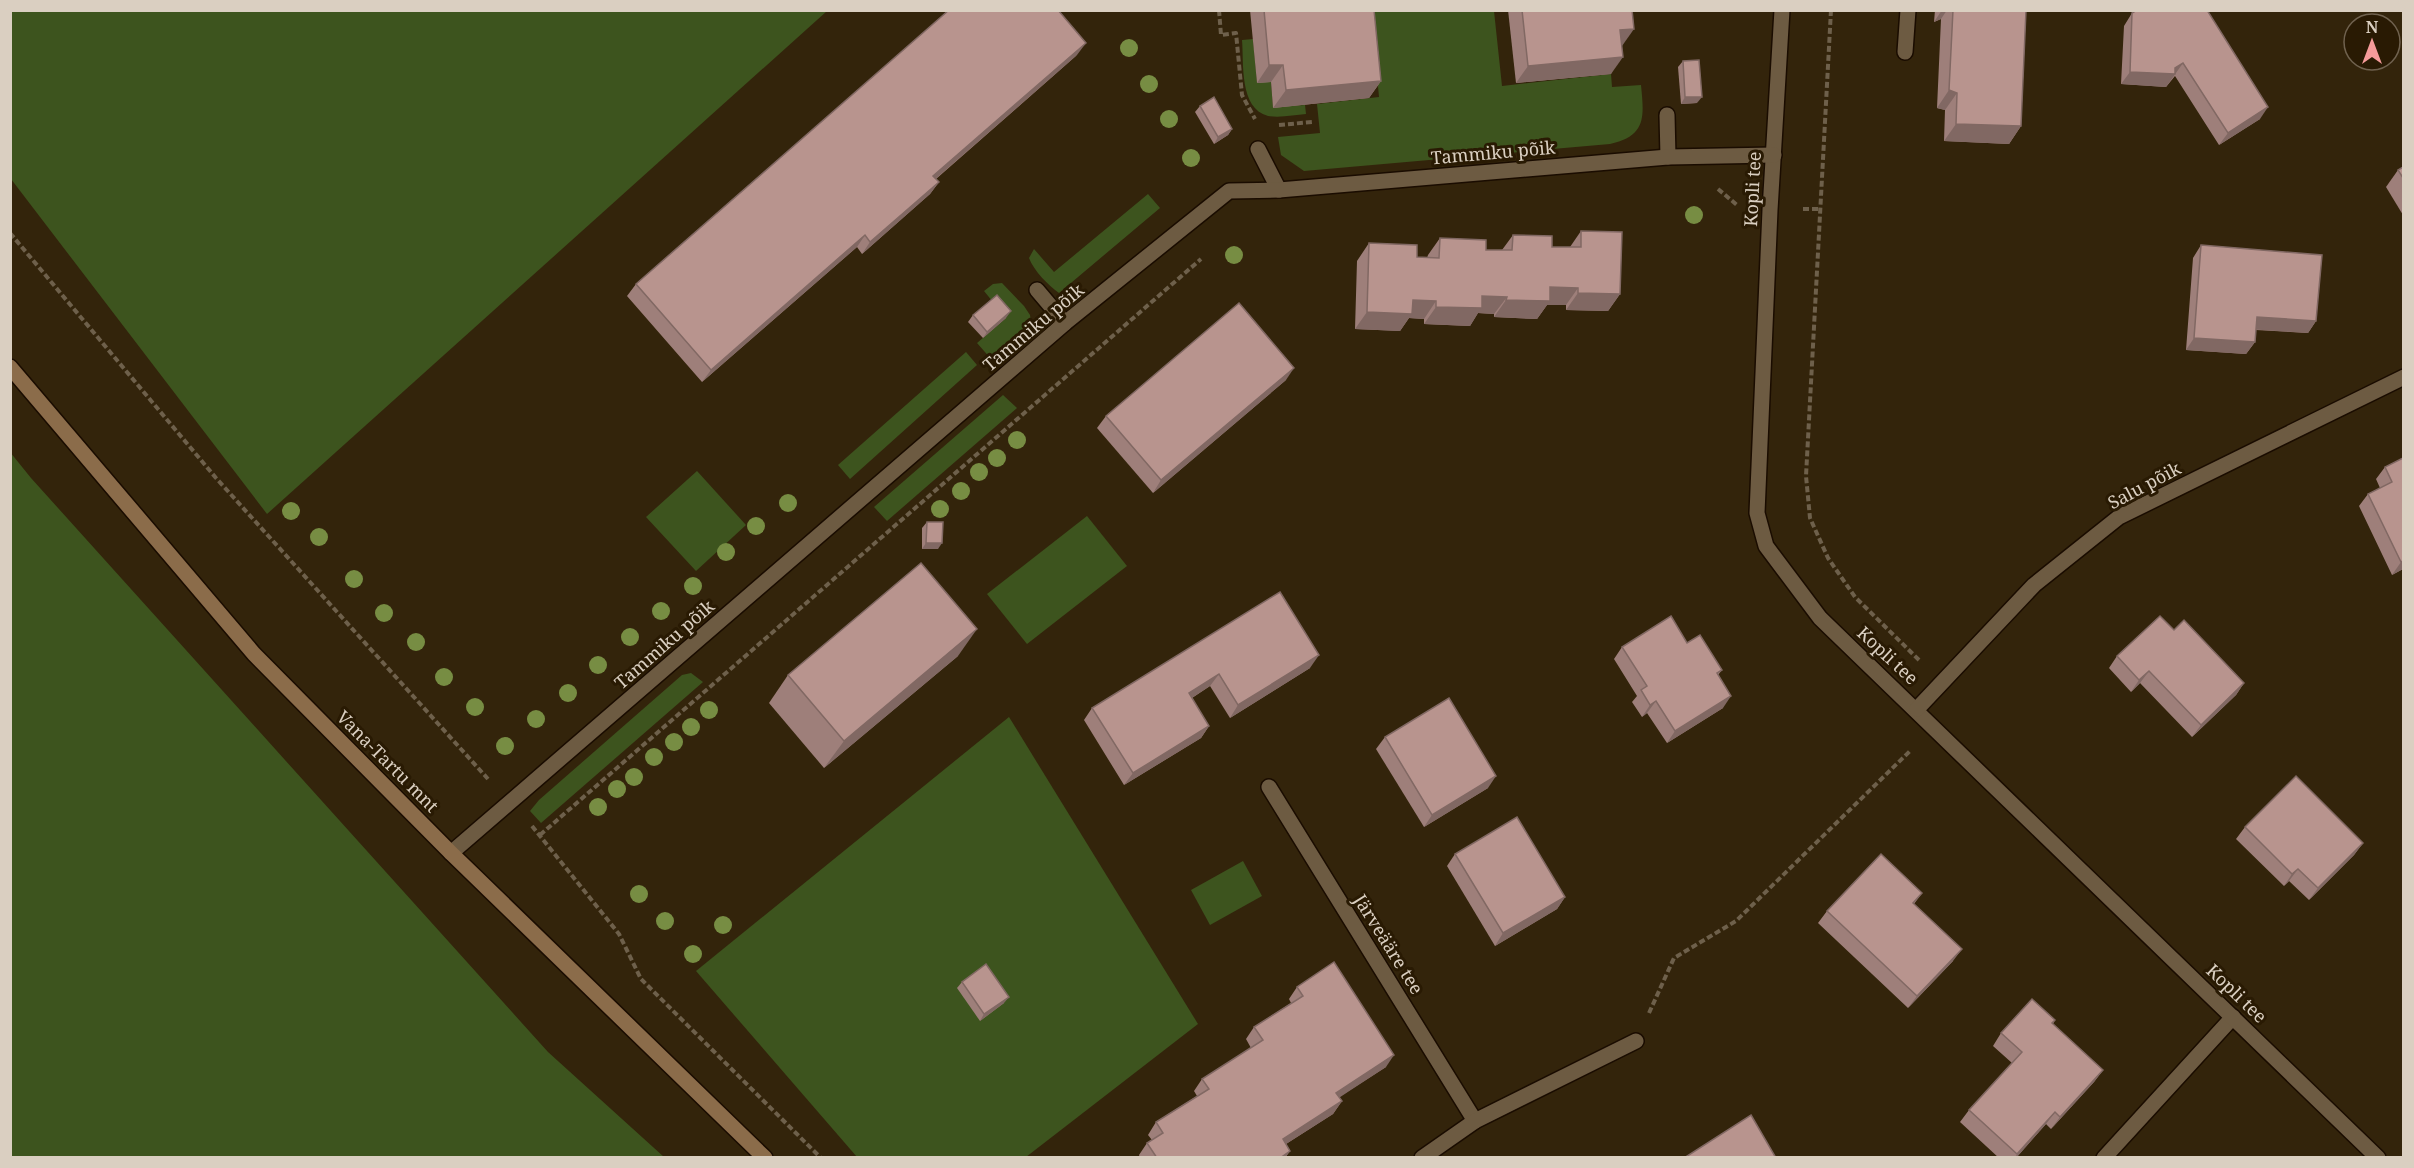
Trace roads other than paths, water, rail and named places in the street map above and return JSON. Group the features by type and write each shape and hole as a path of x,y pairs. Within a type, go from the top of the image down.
{"street":[{"name":"Kopli tee","path":"1782,10 1757,513 1766,546 1820,618 1917,709 2378,1158"},
{"path":"1905,52 1908,10"},
{"path":"1666,115 1668,157"},
{"path":"1258,149 1279,190"},
{"name":"Tammiku põik","path":"451,853 1065,323 1229,191 1279,190 1668,157 1774,154"},
{"path":"1037,290 1065,323"},
{"name":"Vana-Tartu mnt","path":"10,367 254,654 451,853 765,1158"},
{"name":"Salu põik","path":"1917,709 2034,585 2119,517 2403,377"},
{"name":"Järveääre tee","path":"1269,787 1475,1121"},
{"path":"2104,1158 2233,1017"},
{"path":"1422,1158 1475,1121 1636,1041"}]}
